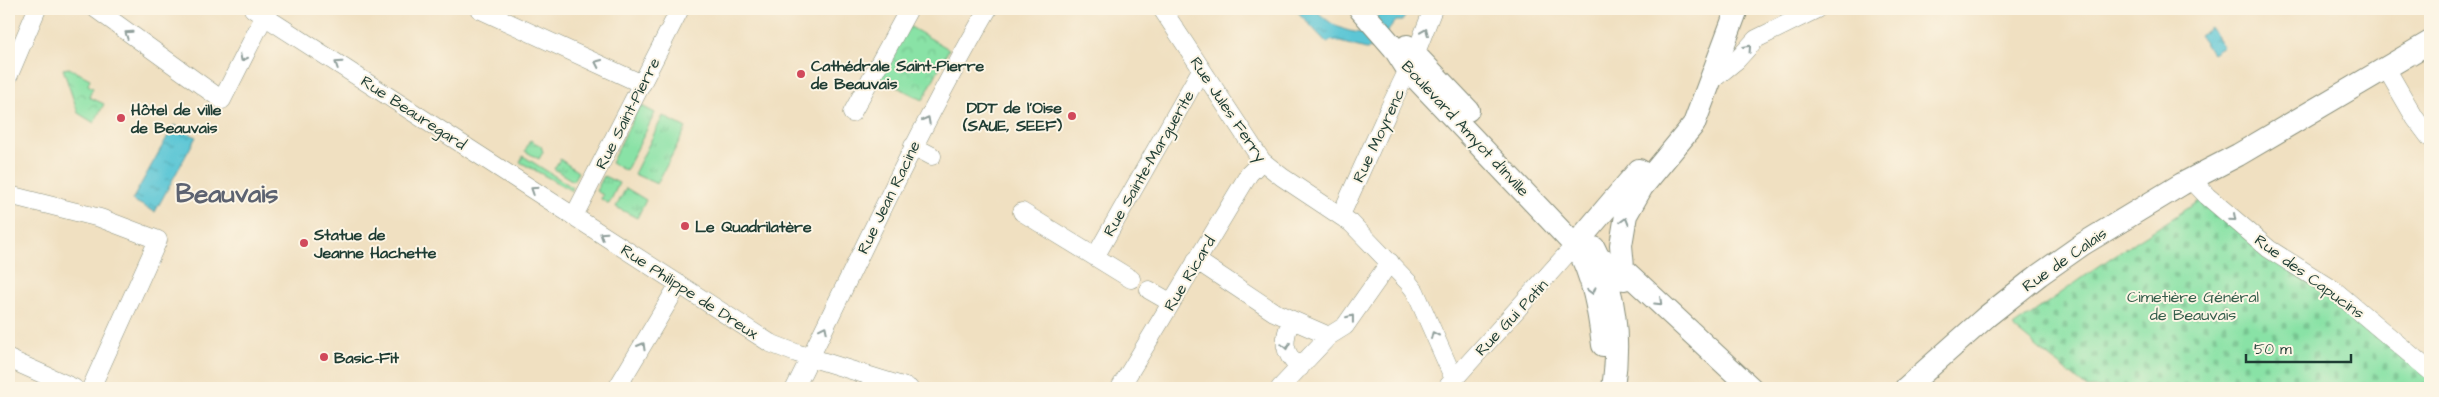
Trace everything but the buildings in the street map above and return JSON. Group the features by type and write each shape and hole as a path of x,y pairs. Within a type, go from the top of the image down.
{"main road":[{"path":"1580,239 1684,117 1724,9"},
{"path":"1617,388 1628,342 1621,237 1630,207 1647,181 1690,130 1701,109 1737,9"},
{"name":"Boulevard Amyot d'Inville","path":"1369,12 1412,62 1580,239"},
{"name":"Rue de Calais","path":"1906,388 1966,334 2039,275 2108,228 2194,182 2430,42"},
{"name":"Rue de Calais","path":"1926,388 1966,351 2036,293 2194,182"},
{"path":"1580,239 1584,253 1623,269 1751,388"},
{"path":"1580,239 1600,326 1604,362 1602,388"},
{"path":"1599,258 1609,289 1615,318 1616,354 1613,388"}],"street":[{"path":"9,75 36,9"},
{"path":"96,9 222,100 262,11"},
{"path":"479,9 642,84"},
{"name":"Rue Saint-Pierre","path":"574,216 680,9"},
{"path":"852,112 909,9"},
{"name":"Rue Jean Racine","path":"795,388 913,146 988,9"},
{"name":"Rue Jules Ferry","path":"1162,9 1262,160 1282,178 1341,215 1390,262 1415,291 1450,384"},
{"name":"Rue Moyrenc","path":"1341,215 1412,62 1433,9"},
{"path":"1711,80 1737,60 1756,39 1817,9"},
{"name":"Rue Beauregard","path":"262,11 574,216"},
{"path":"2386,68 2415,118 2430,138"},
{"name":"Rue Sainte-Marguerite","path":"1095,256 1201,70"},
{"path":"913,146 932,156"},
{"name":"Rue Ricard","path":"1120,388 1170,302 1249,174 1262,160"},
{"name":"Rue des Capucins","path":"2194,182 2269,249 2334,290 2430,371"},
{"path":"9,195 108,220 158,240 91,388"},
{"path":"1022,212 1131,278"},
{"name":"Rue Philippe de Dreux","path":"574,216 770,343 810,358 909,388"},
{"name":"Rue Gui Patin","path":"1450,384 1580,239"},
{"path":"1196,260 1274,312 1329,336"},
{"path":"1280,388 1329,336 1345,326 1390,262"},
{"path":"617,388 679,284"},
{"path":"1150,290 1170,302"},
{"path":"1291,320 1286,332 1284,345 1288,356 1300,368"},
{"path":"9,359 74,388"}],"green space":[{"path":"907,25 949,49 923,100 879,78"},
{"path":"69,68 90,79 88,85 93,88 89,97 104,104 94,123 78,113 63,69"},
{"path":"640,105 655,113 626,171 611,163"},
{"path":"663,116 686,128 657,184 634,174"},
{"path":"530,140 541,146 543,152 539,159 525,151"},
{"path":"523,156 572,187 572,191 520,162"},
{"path":"560,159 578,172 573,181 554,169"},
{"path":"604,176 619,183 609,204 601,199 603,195 596,191"},
{"path":"626,188 646,200 637,218 616,207"},
{"name":"Cimetière Général de Beauvais","path":"2201,200 2338,298 2430,377 2430,388 2087,388 2013,327 2112,257"}],"water":[{"path":"1295,9 1315,9 1326,19 1343,29 1364,33 1383,9 1410,9 1402,21 1396,21 1374,48 1366,49 1332,40 1327,43"},
{"path":"2210,27 2223,46 2212,53 2199,35"},
{"path":"174,125 196,137 155,212 132,200"}],"place":[{"name":"Cathédrale Saint-Pierre de Beauvais","path":"801,74"},
{"name":"DDT de l'Oise (SAUE, SEEF)","path":"1072,116"},
{"name":"Hôtel de ville de Beauvais","path":"121,118"},
{"name":"Le Quadrilatère","path":"685,226"},
{"name":"Statue de Jeanne Hachette","path":"304,243"},
{"name":"Basic-Fit","path":"324,357"}],"district":[{"name":"Beauvais","path":"227,193"}]}
